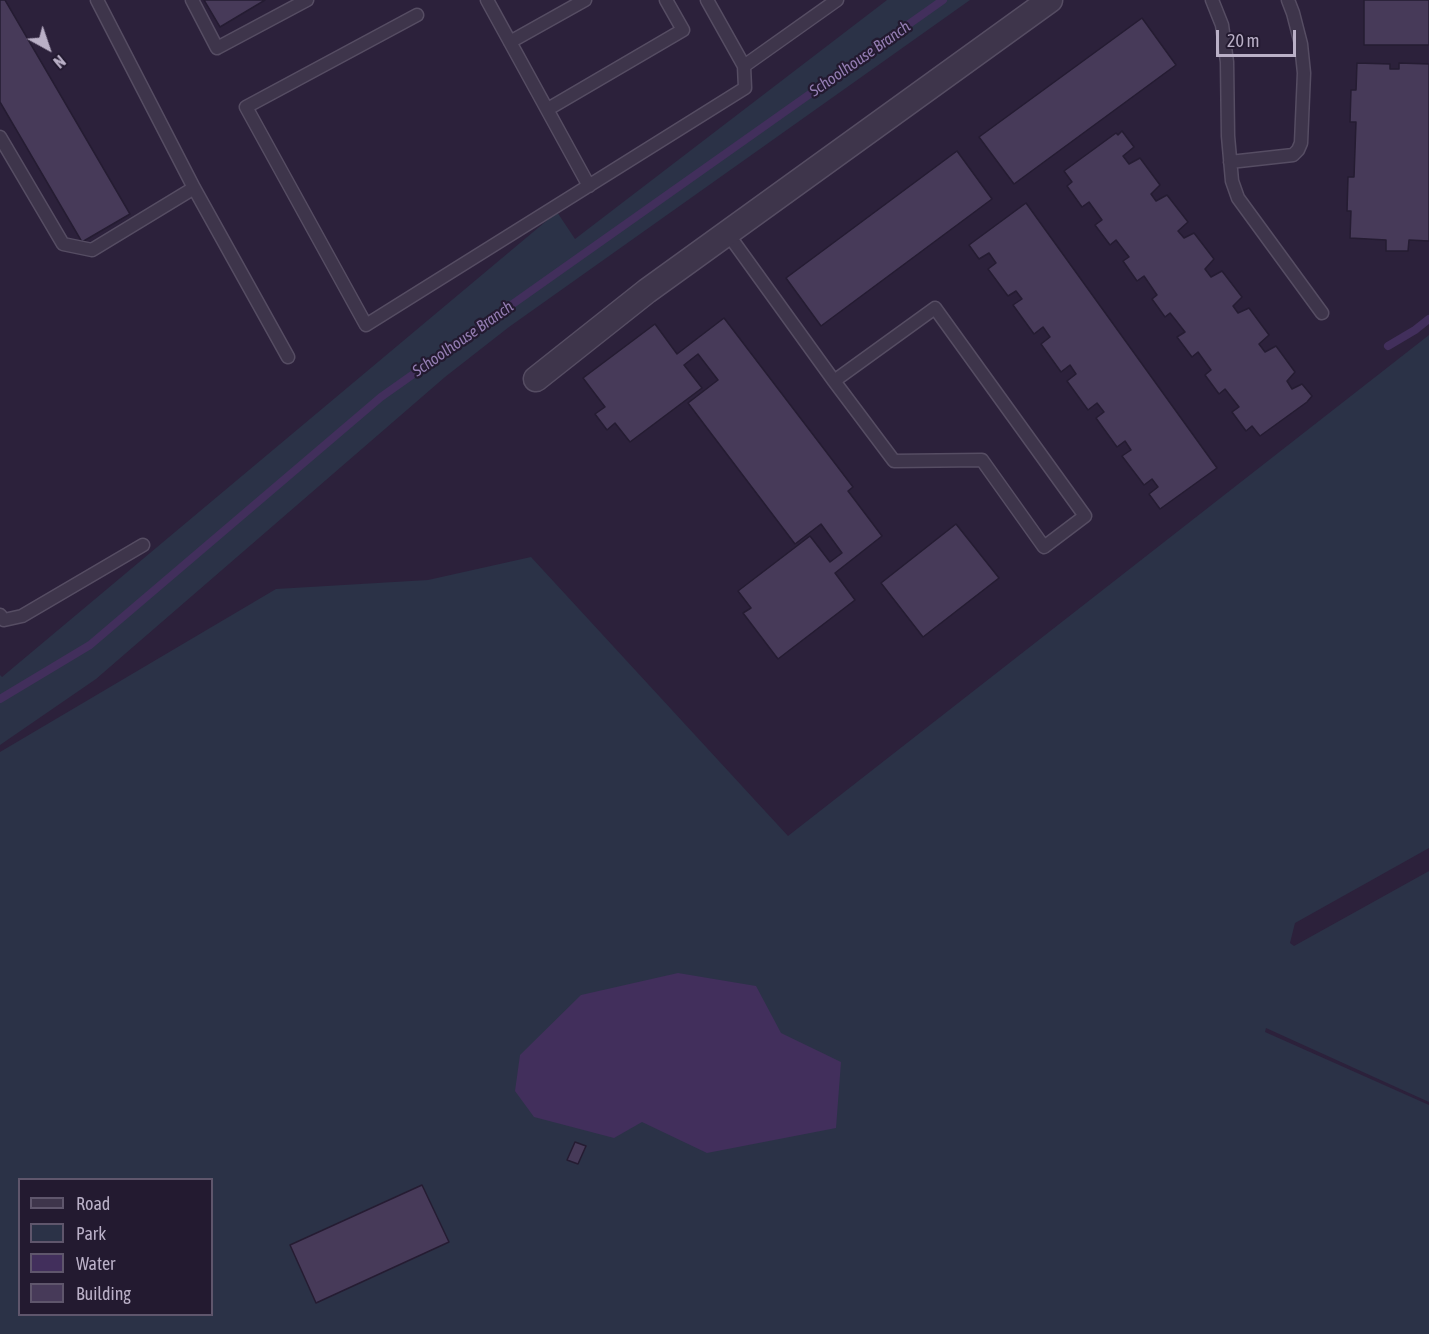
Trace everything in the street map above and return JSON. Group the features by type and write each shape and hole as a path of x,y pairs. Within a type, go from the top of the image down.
{"street":[{"path":"536,379 647,291 1050,0"}],"lane":[{"path":"97,0 194,188 288,357"},
{"path":"192,0 217,48 307,0"},
{"path":"487,0 589,186"},
{"path":"510,42 585,0"},
{"path":"548,109 683,30 666,0"},
{"path":"417,15 246,107 366,325 745,88 744,66 707,0"},
{"path":"744,66 837,0"},
{"path":"1212,0 1222,25 1227,62 1232,181 1238,198 1322,313"},
{"path":"1230,162 1293,155 1301,143 1303,63 1301,44 1288,0"},
{"path":"0,137 63,244 93,250 194,188"},
{"path":"728,234 834,381 894,461 982,460 1044,547 1085,516 935,308 834,381"},
{"path":"0,615 4,620 22,616 143,544"}],"green space":[{"path":"887,0 970,0 509,327 445,377 96,679 0,745 0,675 2,677 557,212 575,239"},
{"path":"1429,335 1429,848 1295,923 1290,943 1294,946 1429,871 1429,1102 1266,1028 1265,1032 1429,1105 1429,1334 0,1334 0,752 276,589 428,580 531,557 788,836"}],"water":[{"path":"678,973 756,986 781,1033 841,1062 836,1128 707,1153 642,1122 614,1138 534,1117 515,1091 520,1055 581,995"}],"building":[{"path":"0,0 5,0 130,214 82,242 0,102"},
{"path":"204,0 265,0 220,27"},
{"path":"1364,0 1429,0 1429,45 1364,45"},
{"path":"1142,18 1176,65 1014,184 979,137"},
{"path":"1357,63 1390,64 1390,69 1399,69 1399,63 1429,64 1429,241 1409,240 1408,251 1386,251 1386,240 1350,238 1351,211 1347,211 1348,177 1354,177 1356,122 1350,122 1351,90 1356,90"},
{"path":"1122,131 1134,147 1123,156 1129,164 1140,158 1160,185 1151,194 1156,201 1167,195 1188,222 1178,231 1184,238 1194,233 1214,259 1205,269 1211,277 1222,271 1242,297 1233,306 1238,313 1249,308 1269,335 1259,344 1265,352 1276,346 1295,372 1287,381 1292,389 1302,384 1312,396 1260,436 1252,426 1246,431 1232,412 1239,407 1225,389 1219,394 1205,375 1211,370 1198,352 1192,357 1177,337 1185,332 1170,313 1165,317 1152,299 1157,295 1144,276 1137,281 1123,261 1129,257 1116,240 1110,245 1095,225 1102,220 1089,202 1082,207 1067,186 1072,182 1064,171"},
{"path":"957,151 992,199 821,326 786,278"},
{"path":"1026,203 1217,468 1160,509 1149,494 1158,487 1152,479 1144,485 1122,456 1131,450 1125,441 1117,447 1096,418 1104,412 1097,403 1088,410 1067,381 1076,374 1070,365 1061,372 1041,344 1050,337 1043,327 1034,334 1013,305 1022,299 1016,291 1008,296 988,269 996,263 989,253 979,259 969,245"},
{"path":"724,318 853,487 848,491 882,536 835,573 855,600 778,659 743,613 751,608 738,591 810,536 830,562 842,553 821,524 795,544 688,403 718,380 698,354 684,365 702,388 630,442 615,423 607,430 595,414 605,407 583,378 655,324 677,354"},
{"path":"956,524 999,578 923,637 881,583"},
{"path":"575,1142 586,1146 578,1164 567,1160"},
{"path":"422,1185 449,1242 316,1303 290,1245"}],"waterway":[{"name":"Schoolhouse Branch","path":"0,699 90,645 381,397 943,0"},
{"path":"1388,346 1429,319"}]}
